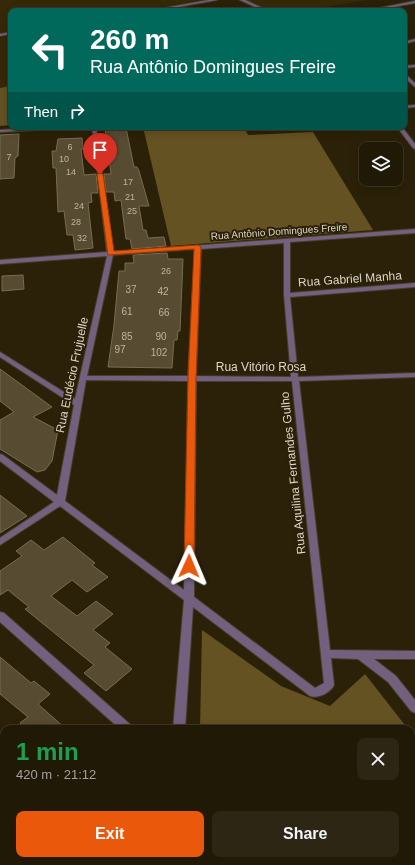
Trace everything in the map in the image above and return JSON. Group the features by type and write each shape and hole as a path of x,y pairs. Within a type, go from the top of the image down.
{"street":[{"path":"166,8 215,0"},
{"path":"242,0 260,8"},
{"path":"382,8 415,2"},
{"path":"407,77 415,86"},
{"path":"0,131 19,130"},
{"name":"Rua Eudécio Frujuelle","path":"60,502 82,378 110,254 94,130"},
{"path":"401,130 415,147"},
{"name":"Rua Antônio Domingues Freire","path":"0,262 415,231"},
{"name":"Rua Aquilina Fernandes Gulho","path":"189,598 314,693 324,690 330,685 325,654 295,380 287,295 287,240"},
{"path":"179,725 189,598 192,379 198,247"},
{"name":"Rua Gabriel Manha","path":"287,295 415,285"},
{"path":"0,354 78,404"},
{"name":"Rua Vitório Rosa","path":"82,378 295,380 415,375"},
{"path":"0,457 189,598"},
{"path":"0,542 60,502"},
{"path":"0,616 123,725"},
{"path":"325,654 415,655"},
{"path":"360,654 392,679 415,708"}],"shaded area":[{"path":"0,0 203,0 154,8 8,8 8,32 0,33"},
{"path":"245,0 366,0 321,8 262,8"},
{"path":"8,37 8,103 0,104 0,38"},
{"path":"8,87 8,125 0,126 0,88"},
{"path":"144,130 246,130 248,135 313,132 373,230 171,246"},
{"path":"202,630 281,686 330,706 365,674 405,725 200,725"}],"building":[{"path":"105,130 126,130 134,167 137,167 139,171 149,206 139,206 143,230 146,230 148,238 164,237 166,246 132,249 130,239 126,239 121,200 115,201 114,192 106,192 104,174 111,174"},
{"path":"19,134 18,156 15,158 14,178 0,179 0,135"},
{"path":"82,138 83,149 81,149 84,175 96,174 98,193 91,193 92,202 88,203 93,248 75,250 73,235 67,235 64,211 58,212 56,168 53,168 52,151 56,151 58,139"},
{"path":"167,253 168,259 183,259 180,331 178,331 177,340 174,340 172,368 108,367 119,271 125,271 125,263 134,263 133,255"},
{"path":"23,275 24,289 2,291 2,276"},
{"path":"0,369 52,407 33,417 58,430 52,461 45,470 37,472 0,449 0,420 14,412 0,401"},
{"path":"0,495 27,516 0,533"},
{"path":"63,537 95,563 92,565 108,577 87,592 72,580 51,596 77,616 96,601 113,614 93,630 110,643 105,647 132,669 106,691 84,673 94,665 25,609 29,607 8,590 0,595 0,571 22,556 16,551 31,540 44,550"},
{"path":"0,657 31,683 34,681 50,694 38,704 62,725 22,725 20,723 28,717 0,694"}],"route":[{"path":"100,174 110,254 198,247 192,379 189,566"}]}
